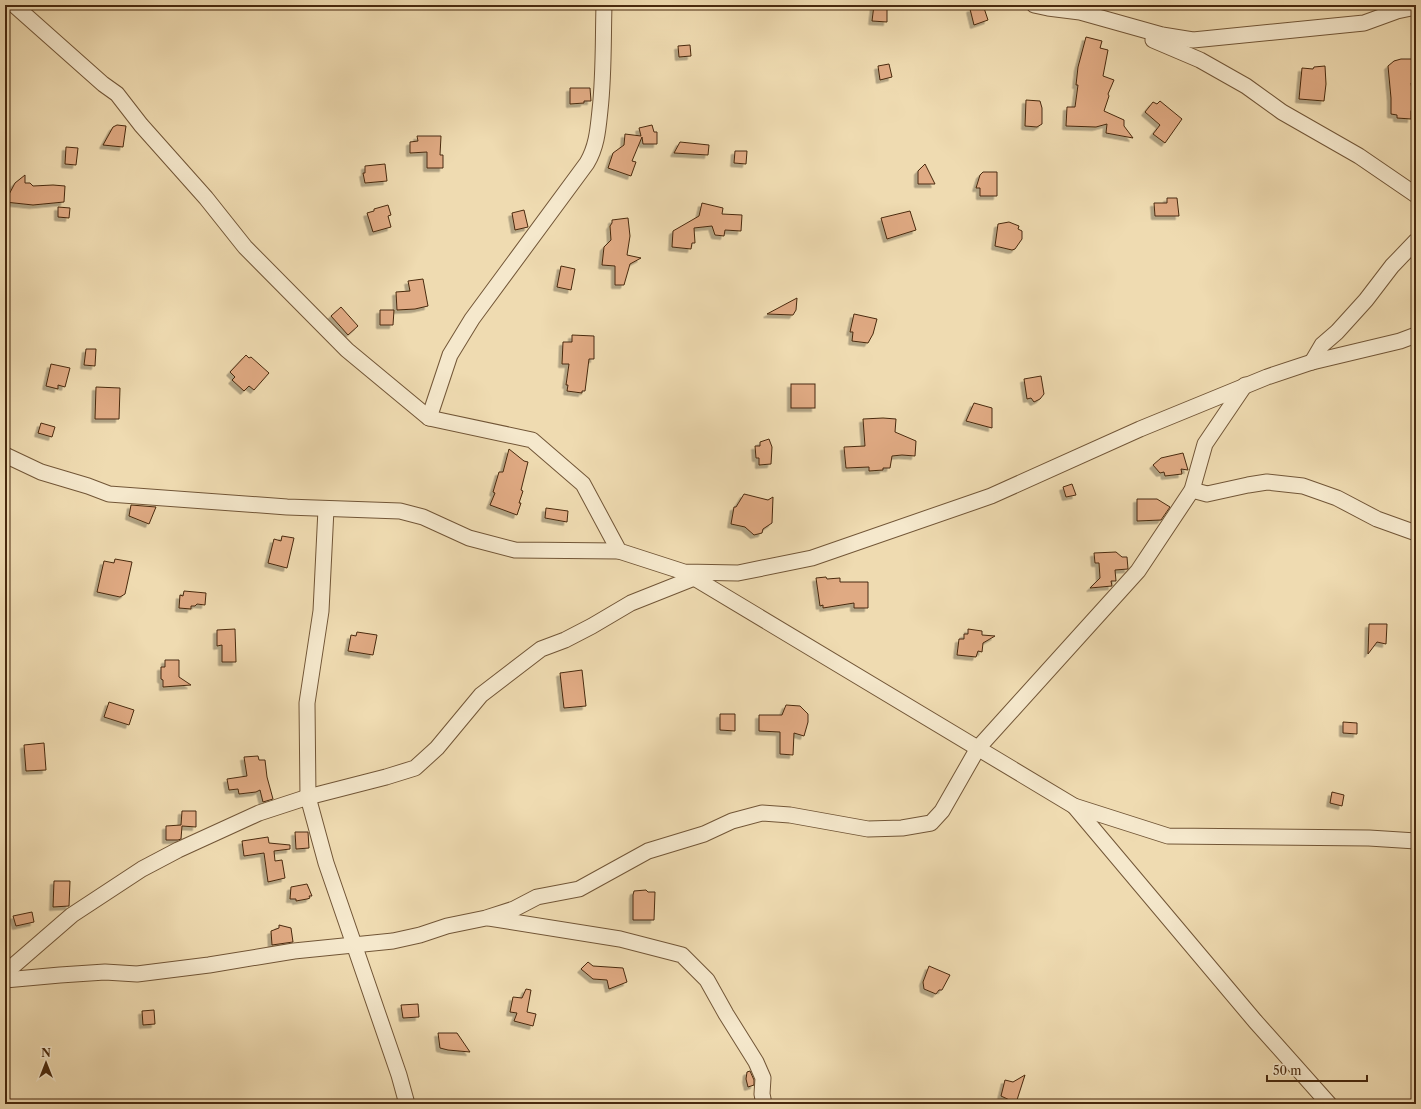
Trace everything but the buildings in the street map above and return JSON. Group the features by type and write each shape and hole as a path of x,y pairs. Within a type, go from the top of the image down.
{"street":[{"path":"14,5 102,84 117,94 141,125 206,198 245,246 308,312 347,350 429,418 532,440 583,484 619,551"},
{"path":"429,418 450,355 459,339 592,154 596,141 602,86 604,5"},
{"path":"1034,5 1080,12 1162,35 1194,40 1364,23 1397,11 1416,7"},
{"path":"1132,26 1151,38 1200,60 1246,86 1282,112 1359,156 1416,195"},
{"path":"1312,362 1322,345 1337,332 1366,300 1392,266 1416,241"},
{"path":"5,973 72,914 142,868 178,850 258,813 308,797 415,768 437,748 481,695 541,649 565,640 631,603 689,575 738,573 812,558 991,496 1140,428 1267,376 1312,362 1400,341 1416,334"},
{"path":"5,980 105,972 137,974 169,971 294,951 393,941 420,935 447,926 486,918 514,909 537,898 578,889 648,851 704,834 732,821 762,813 798,817 868,829 902,828 931,823 942,812 978,748 1138,571 1192,490 1205,444 1246,385"},
{"path":"5,455 41,472 88,486 108,494 326,509 400,511 423,516 469,538 515,550 619,551 689,575 1074,806 1168,836 1369,838 1416,841"},
{"path":"1192,490 1207,494 1267,482 1303,486 1337,498 1377,519 1416,533"},
{"path":"326,509 321,611 307,703 308,797 326,863 399,1075 407,1104"},
{"path":"1074,806 1254,1021 1328,1104"},
{"path":"486,918 620,939 682,955 707,980 756,1062 763,1078 762,1094 764,1104"}]}
